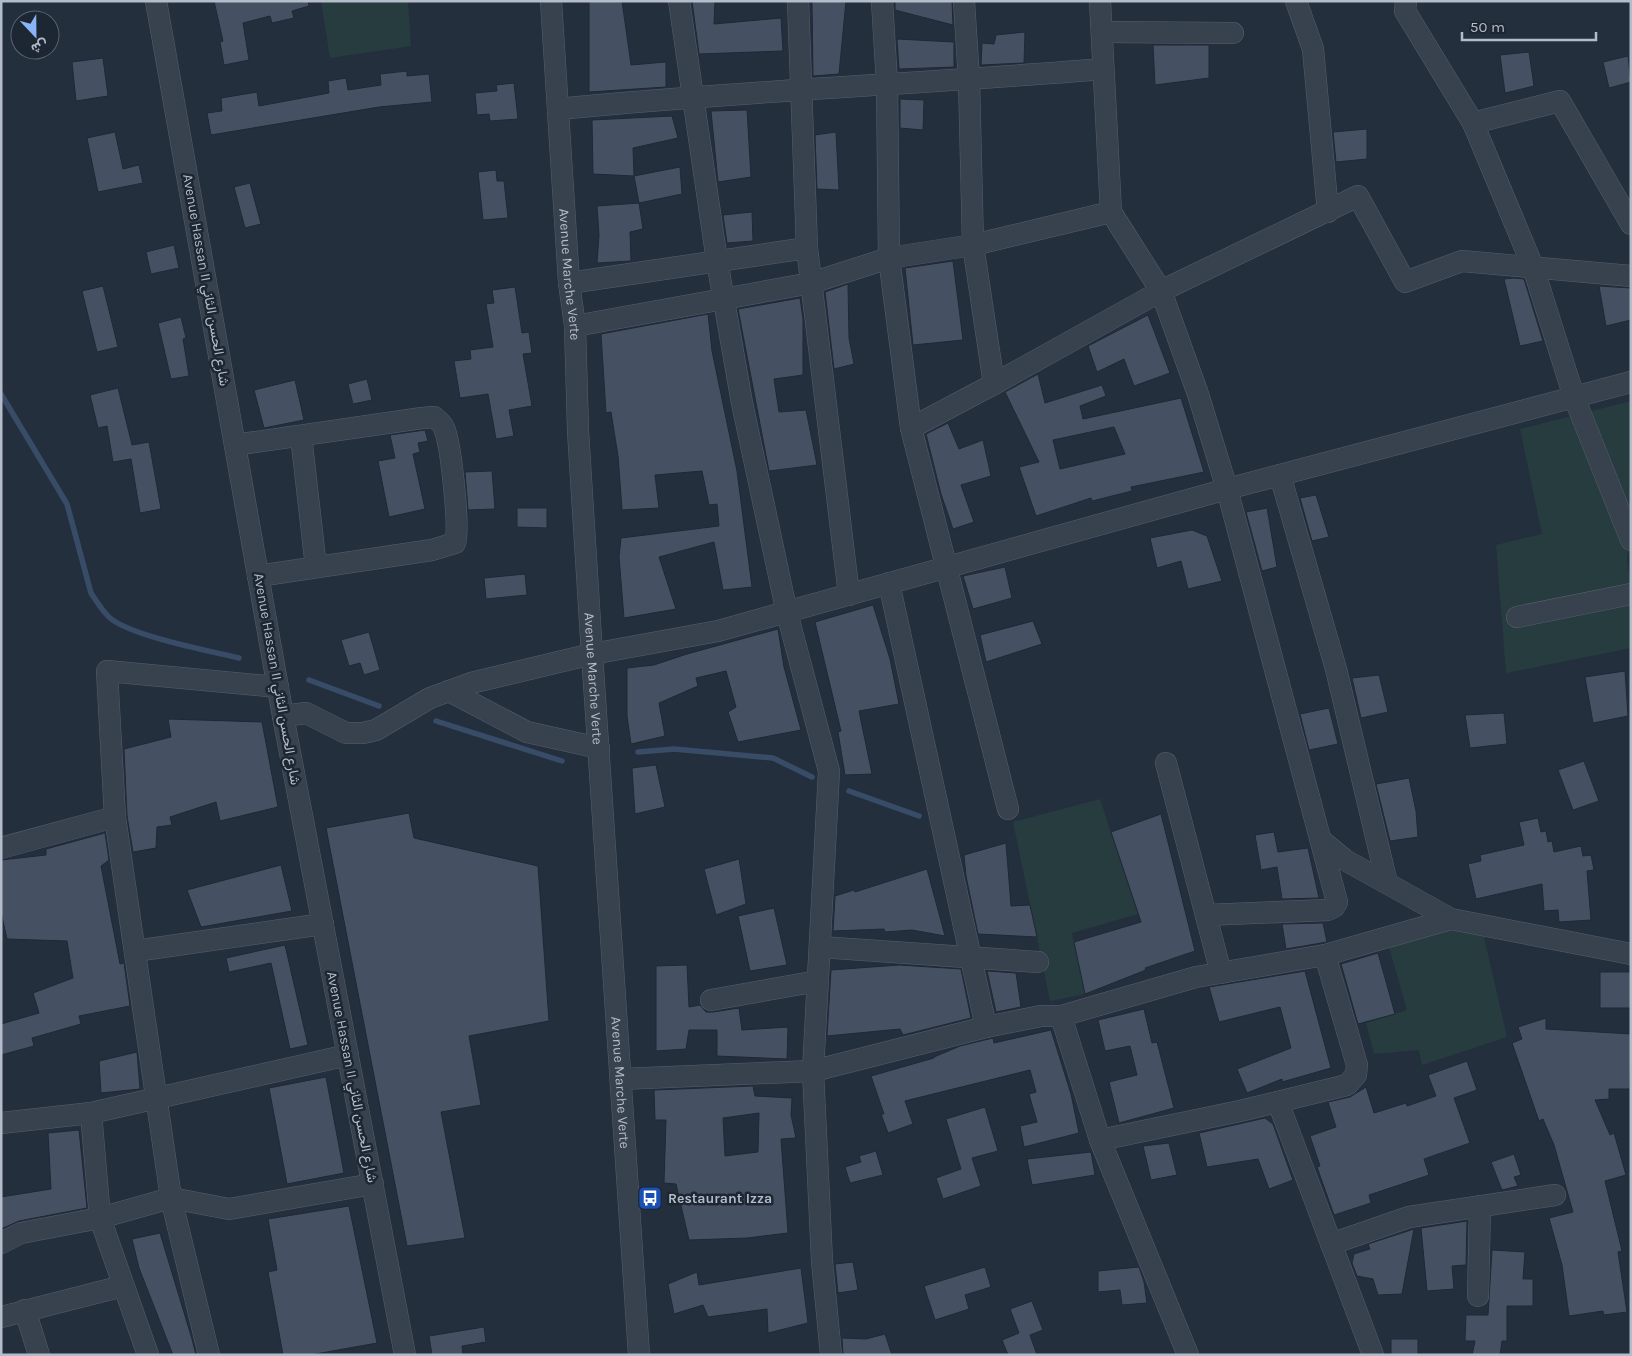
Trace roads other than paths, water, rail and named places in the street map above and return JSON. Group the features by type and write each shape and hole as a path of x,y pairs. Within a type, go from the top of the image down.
{"street":[{"name":"Avenue Hassan II شارع الحسن الثاني","path":"156,1 283,716 406,1355"},
{"name":"Avenue Marche Verte","path":"551,1 569,283 575,326 578,431 638,1355"},
{"path":"679,1 716,260 742,403 787,613 829,771 813,1071 822,1261 831,1355"},
{"path":"798,1 807,248 849,595"},
{"path":"882,1 887,84 889,258 910,428 1008,809"},
{"path":"964,1 969,80 973,245 994,384"},
{"path":"1100,1 1110,212 1161,291 1198,394 1226,489 1337,902 1334,907 1328,910 1206,915"},
{"path":"1296,1 1313,49 1328,212"},
{"path":"1406,1 1406,11 1473,123 1533,267 1574,397 1631,540"},
{"path":"1102,32 1232,33"},
{"path":"558,109 693,96 969,80 1103,69"},
{"path":"1473,123 1560,101 1631,224"},
{"path":"910,428 994,384 1161,291 1358,196 1405,282 1462,261 1631,276"},
{"path":"575,326 811,283 889,258 973,245 1110,212"},
{"path":"569,283 807,248"},
{"path":"283,716 306,713 346,733 363,734 389,725 430,698 470,684 592,654 718,631 946,569 1226,489 1631,382"},
{"path":"235,445 434,417 445,429 457,519 458,534 455,543 448,546 258,576"},
{"path":"302,436 316,567"},
{"path":"1280,475 1336,670 1387,883"},
{"path":"889,583 986,1027"},
{"path":"1517,617 1631,594"},
{"path":"209,1355 171,1198 156,1100 116,817 107,671 278,687"},
{"path":"449,691 526,732 599,748"},
{"path":"1166,763 1221,972"},
{"path":"1,848 116,817"},
{"path":"1322,841 1345,860 1450,919 1631,954"},
{"path":"621,1079 813,1071 986,1027 1041,1016 1061,1016 1160,986 1221,972 1325,956 1450,919"},
{"path":"135,951 323,924"},
{"path":"820,947 1038,962"},
{"path":"1100,1140 1278,1102 1347,1085 1356,1075 1357,1065 1325,956"},
{"path":"710,1000 818,981"},
{"path":"1061,1016 1100,1140 1188,1355"},
{"path":"1,1124 91,1113 156,1100 348,1055"},
{"path":"1278,1102 1372,1355"},
{"path":"91,1113 100,1218 148,1355"},
{"path":"1,1243 21,1233 100,1218 171,1198 230,1209 373,1184"},
{"path":"1331,1244 1409,1217 1555,1195"},
{"path":"1478,1296 1480,1206"},
{"path":"1,1316 123,1286"},
{"path":"25,1310 39,1355"}],"waterway":[{"path":"1,394 67,504 91,593 104,612 120,625 152,637 239,658"},
{"path":"309,680 379,706"},
{"path":"436,721 562,761"},
{"path":"638,752 674,749 773,758 812,777"},
{"path":"849,791 919,816"}],"place":[{"name":"Restaurant Izza","path":"650,1198"}]}
